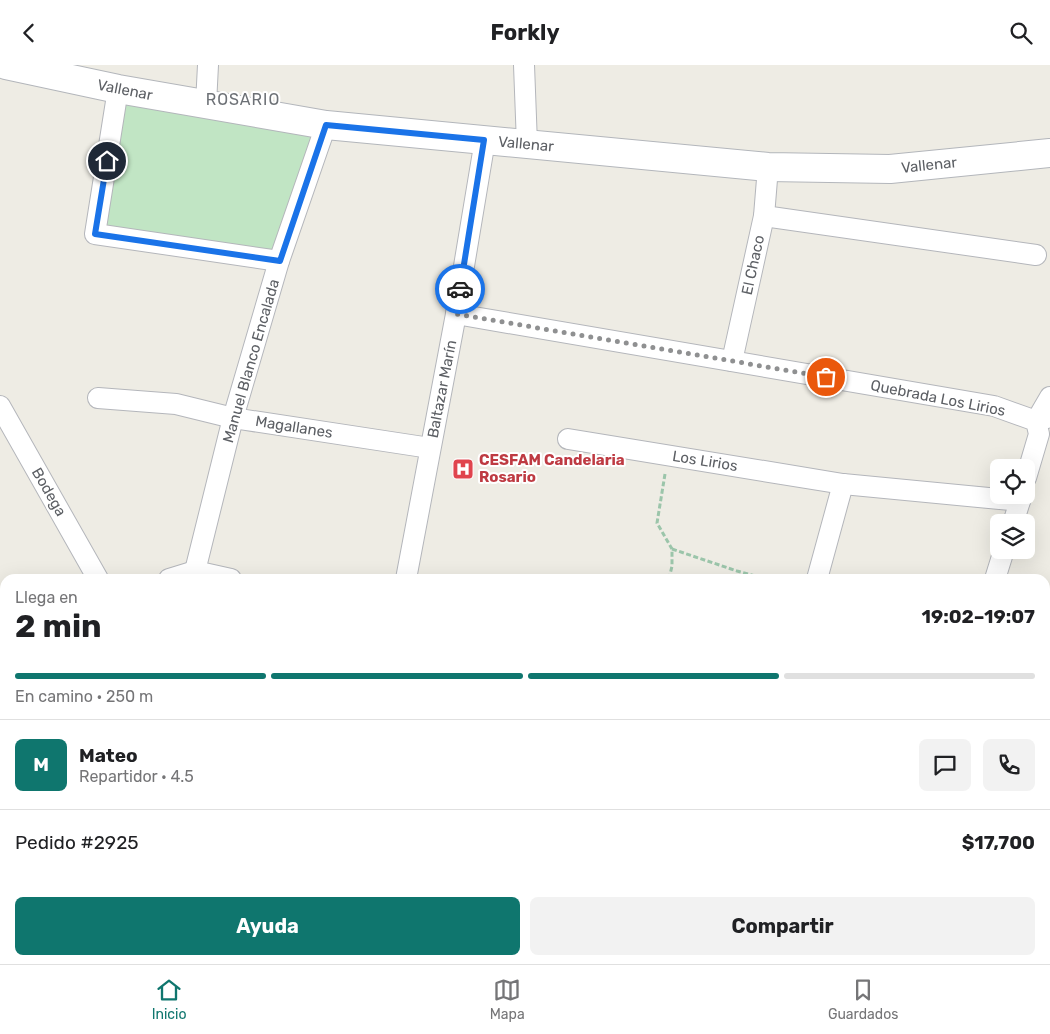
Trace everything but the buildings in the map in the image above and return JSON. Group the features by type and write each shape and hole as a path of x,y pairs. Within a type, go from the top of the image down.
{"street":[{"name":"Vallenar","path":"6,65 118,89 326,125 768,167 890,169 1050,153"},
{"path":"206,104 208,65"},
{"path":"524,65 527,144"},
{"path":"118,89 95,234 280,261"},
{"name":"Manuel Blanco Encalada","path":"195,571 233,418 280,261 326,125"},
{"name":"Baltazar Marín","path":"407,574 456,314 484,140"},
{"name":"El Chaco","path":"732,361 764,216 768,167"},
{"path":"764,216 1036,255"},
{"name":"Quebrada Los Lirios","path":"456,314 994,406 1043,419"},
{"path":"1032,459 1050,397"},
{"name":"Magallanes","path":"98,398 176,404 233,418 430,448"},
{"name":"Bodega","path":"0,406 95,574"},
{"name":"Los Lirios","path":"568,439 843,484 990,496"},
{"path":"818,574 843,484"},
{"path":"996,574 1001,559"},
{"path":"185,574 195,571 208,574"}],"path":[{"path":"668,455 657,523 672,549 671,574"},
{"path":"672,549 748,574"}],"green space":[{"path":"118,89 326,125 279,261 95,234"}],"way so far":[{"path":"460,289 456,314 826,377"}],"place":[{"name":"CESFAM Candelaria Rosario","path":"463,469"}],"district":[{"name":"ROSARIO","path":"243,99"}],"route":[{"path":"107,161 95,234 280,261 326,125 484,140 460,289"}]}
